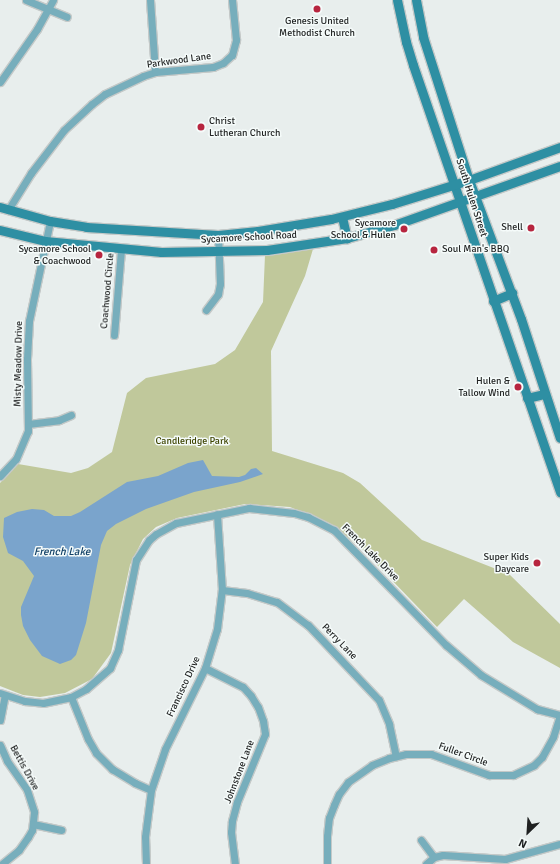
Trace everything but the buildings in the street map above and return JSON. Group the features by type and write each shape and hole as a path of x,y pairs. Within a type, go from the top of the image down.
{"main road":[{"name":"South Hulen Street","path":"397,0 406,42 453,184 526,398 558,482 560,492"},
{"name":"South Hulen Street","path":"416,0 423,37 469,180 512,293 560,438"},
{"path":"406,42 423,37"},
{"name":"Sycamore School Road","path":"4,209 50,221 86,227 218,235 258,231 342,217 392,204 469,180 560,147"},
{"name":"Sycamore School Road","path":"0,230 45,241 161,252 267,250 347,238 394,225 560,166"},
{"path":"342,217 347,238"},
{"path":"494,301 512,293"},
{"path":"526,398 545,394"}],"street":[{"path":"26,0 67,17"},
{"path":"0,82 24,50 49,9 52,0"},
{"path":"150,0 155,72"},
{"name":"Parkwood Lane","path":"4,209 64,130 105,94 127,82 155,72 213,67 223,63 232,55 236,40 232,0"},
{"name":"Misty Meadow Drive","path":"0,476 16,459 24,443 28,424 27,359 29,321 50,221"},
{"path":"206,310 218,294 218,235"},
{"name":"Coachwood Circle","path":"114,335 121,249"},
{"path":"28,424 59,420 70,415"},
{"name":"French Lake Drive","path":"2,694 36,702 71,697 98,680 110,668 118,650 136,560 144,546 156,534 170,526 248,508 274,509 308,517 334,530 446,645 481,675 537,709 560,715"},
{"name":"Francisco Drive","path":"146,864 145,837 151,790 165,749 205,668 217,629 222,590 217,514"},
{"name":"Perry Lane","path":"222,590 247,593 277,602 308,625 380,700 389,724 396,756"},
{"name":"Johnstone Lane","path":"205,668 243,687 258,707 263,721 265,734 237,802 232,821 231,832 235,864"},
{"path":"0,720 2,694"},
{"path":"71,697 88,739 96,753 112,769 135,784 151,790"},
{"name":"Fuller Circle","path":"327,864 327,836 329,818 339,794 348,782 362,771 372,765 396,756 406,754 431,754 441,756 489,775 513,775 534,765 542,757 553,737 560,715"},
{"name":"Bettis Drive","path":"0,745 7,761 27,790 34,812 33,824 28,838 19,850 2,864"},
{"path":"33,824 61,830"},
{"path":"421,840 434,857"},
{"path":"426,864 434,857 443,855 496,862 560,844"}],"green space":[{"name":"Candleridge Park","path":"313,249 305,276 271,351 272,451 343,473 360,483 422,540 509,574 560,624 560,668 513,642 464,599 437,627 359,546 329,523 290,507 245,504 177,518 156,527 143,539 130,565 111,653 92,679 65,693 40,697 23,695 0,686 0,483 18,464 71,473 88,468 112,452 127,393 146,378 215,364 235,350 263,302 265,255"}],"water":[{"name":"French Lake","path":"203,460 212,476 239,477 245,475 251,469 256,468 263,474 240,482 194,492 146,509 116,524 107,531 101,545 86,623 76,655 71,660 60,664 42,656 30,640 23,626 21,615 21,607 34,576 23,561 8,553 3,537 4,518 17,512 32,509 44,510 54,516 71,516 80,512 127,482 158,476 188,463"}],"place":[{"name":"Genesis United Methodist Church","path":"317,9"},
{"name":"Christ Lutheran Church","path":"201,127"},
{"name":"Shell","path":"531,228"},
{"name":"Sycamore School & Hulen","path":"404,229"},
{"name":"Soul Man's BBQ","path":"434,250"},
{"name":"Sycamore School & Coachwood","path":"99,255"},
{"name":"Hulen & Tallow Wind","path":"518,387"},
{"name":"Super Kids Daycare","path":"537,563"}]}
